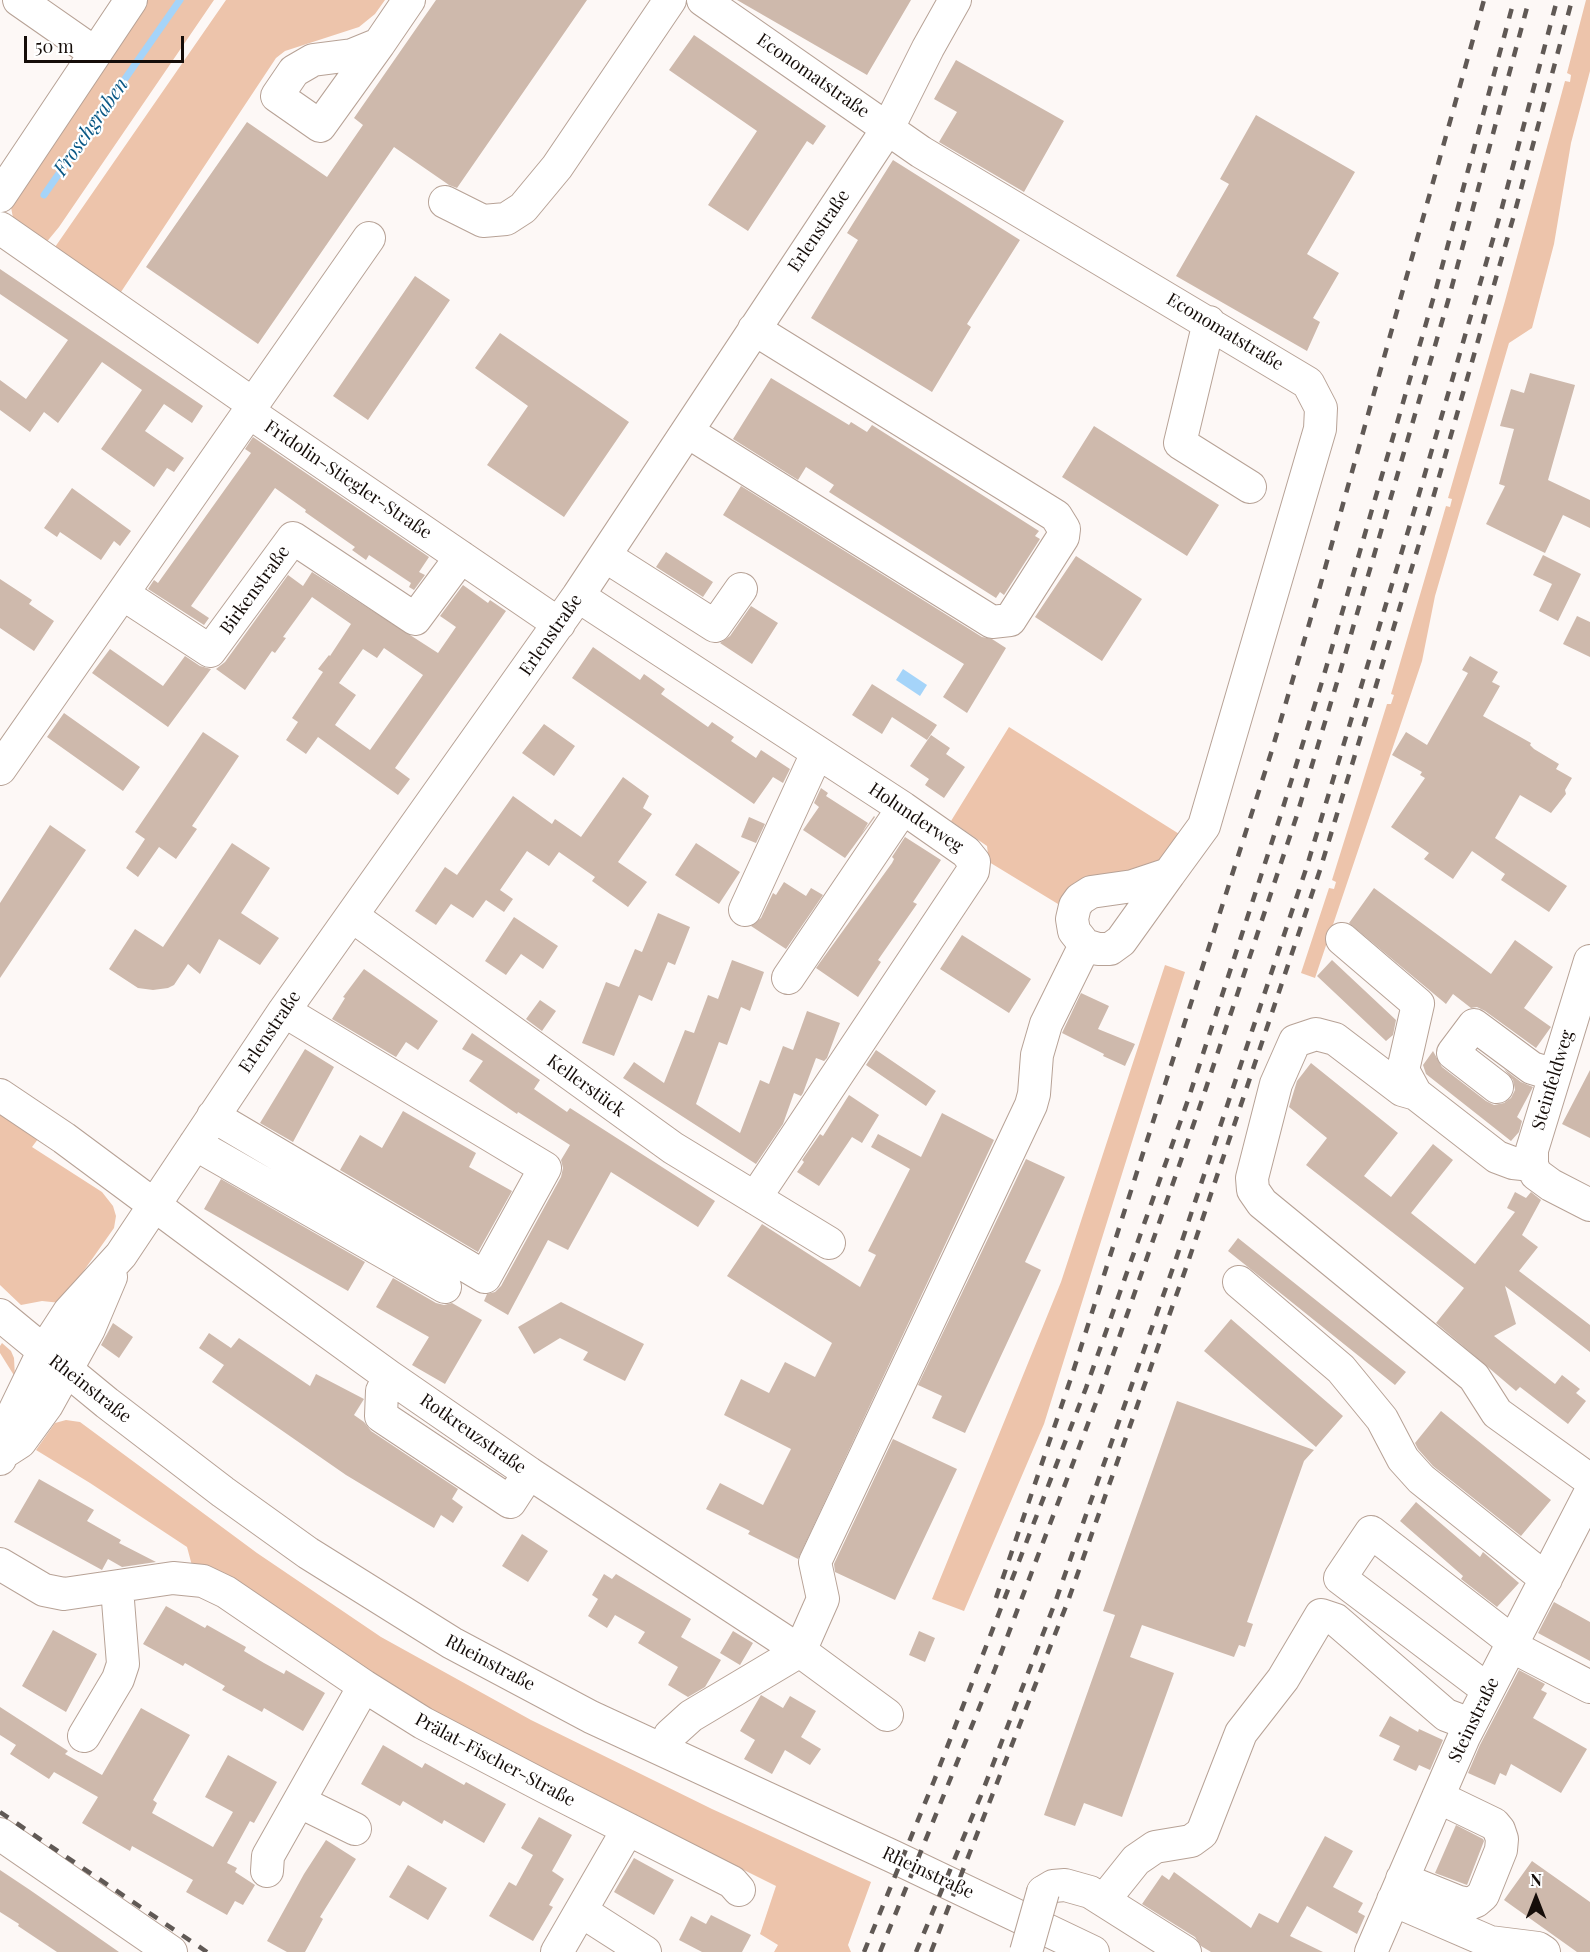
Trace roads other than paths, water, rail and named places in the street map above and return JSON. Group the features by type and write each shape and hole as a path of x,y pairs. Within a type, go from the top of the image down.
{"street":[{"path":"19,0 95,53"},
{"path":"0,196 131,0"},
{"path":"379,44 409,0"},
{"path":"445,202 483,221 506,219 523,208 557,167 670,0"},
{"name":"Economatstraße","path":"703,0 921,152 1308,383 1321,408 1320,429 1204,826 1121,941 1110,949 1098,949 1084,945"},
{"name":"Erlenstraße","path":"1,1454 11,1418 55,1361 89,1329 121,1255 154,1204 284,1011 559,624 888,128 955,0"},
{"name":"Fridolin-Stiegler-Straße","path":"0,228 460,557 559,624"},
{"path":"0,769 369,238"},
{"path":"1209,322 1180,443 1250,487"},
{"path":"688,432 992,622 1010,620 1063,537 1064,529 1056,516 754,329"},
{"name":"Birkenstraße","path":"123,594 210,651 293,538 415,619 460,557"},
{"path":"605,556 715,626 741,589"},
{"name":"Holunderweg","path":"578,596 903,808 966,852 975,862 973,871 755,1198"},
{"path":"745,910 817,753"},
{"path":"788,978 903,808"},
{"path":"670,1735 691,1716 800,1651 823,1599 815,1562 1031,1105 1037,1055 1046,1024 1084,945 1074,931 1072,919 1075,906 1080,898 1091,892 1133,886 1169,874"},
{"name":"Kellerstück","path":"352,916 673,1148 829,1243"},
{"path":"1342,939 1418,1004 1403,1070 1416,1094"},
{"name":"Steinfeldweg","path":"1532,1165 1532,1150 1590,961"},
{"path":"213,1116 485,1277 544,1168 284,1011"},
{"path":"1497,1087 1453,1053 1474,1025 1532,1068 1555,1075"},
{"path":"1590,1205 1551,1185 1536,1174 1532,1165 1513,1163 1497,1156 1416,1094 1402,1090 1335,1039 1316,1034 1295,1041 1276,1084 1252,1178 1253,1190 1262,1203 1474,1377 1497,1413 1590,1480"},
{"name":"Rotkreuzstraße","path":"0,1095 64,1138 390,1377 529,1473 800,1651 887,1715"},
{"path":"195,1144 445,1287"},
{"path":"1239,1282 1341,1369 1382,1419 1403,1459 1421,1479 1546,1579"},
{"name":"Rheinstraße","path":"0,1315 55,1361 223,1492 308,1553 452,1643 591,1717 1093,1952"},
{"name":"Steinstraße","path":"1371,1952 1470,1724 1590,1493"},
{"path":"1488,1690 1340,1578 1371,1532 1512,1644 1590,1687"},
{"name":"Prälat-Fischer-Straße","path":"0,1564 44,1590 64,1594 173,1578 203,1581 226,1592 364,1686 423,1723 732,1882 739,1890"},
{"path":"84,1736 118,1679 123,1664 117,1588"},
{"path":"1104,1900 1136,1860 1155,1847 1191,1841 1202,1833 1241,1733 1283,1678 1321,1615 1336,1620 1446,1715 1470,1724"},
{"path":"267,1871 268,1856 364,1686"},
{"path":"1398,1889 1469,1904 1483,1895 1501,1850 1502,1839 1499,1830 1494,1824 1438,1797"},
{"path":"300,1802 355,1828"},
{"path":"557,1952 628,1828"},
{"path":"0,1834 171,1952"},
{"path":"1026,1952 1043,1892 1053,1886 1065,1885 1077,1887 1104,1900 1185,1952"},
{"path":"1398,1889 1490,1942 1538,1948 1544,1952"},
{"path":"581,1911 645,1952"}],"water":[{"path":"903,669 927,685 920,696 896,680"}],"waterway":[{"name":"Froschgraben","path":"44,195 180,0"}],"railway":[{"path":"996,1598 1072,1375 1272,750 1484,0"},
{"path":"864,1952 934,1781 1086,1388 1188,1100 1324,675 1436,289 1514,0"},
{"path":"880,1952 995,1669 1100,1392 1201,1103 1296,818 1448,301 1529,0"},
{"path":"916,1952 982,1793 1056,1600 1175,1262 1307,866 1500,215 1557,0"},
{"path":"931,1952 1068,1601 1187,1265 1320,870 1433,498 1514,215 1572,0"},
{"path":"0,1812 207,1952"}]}
